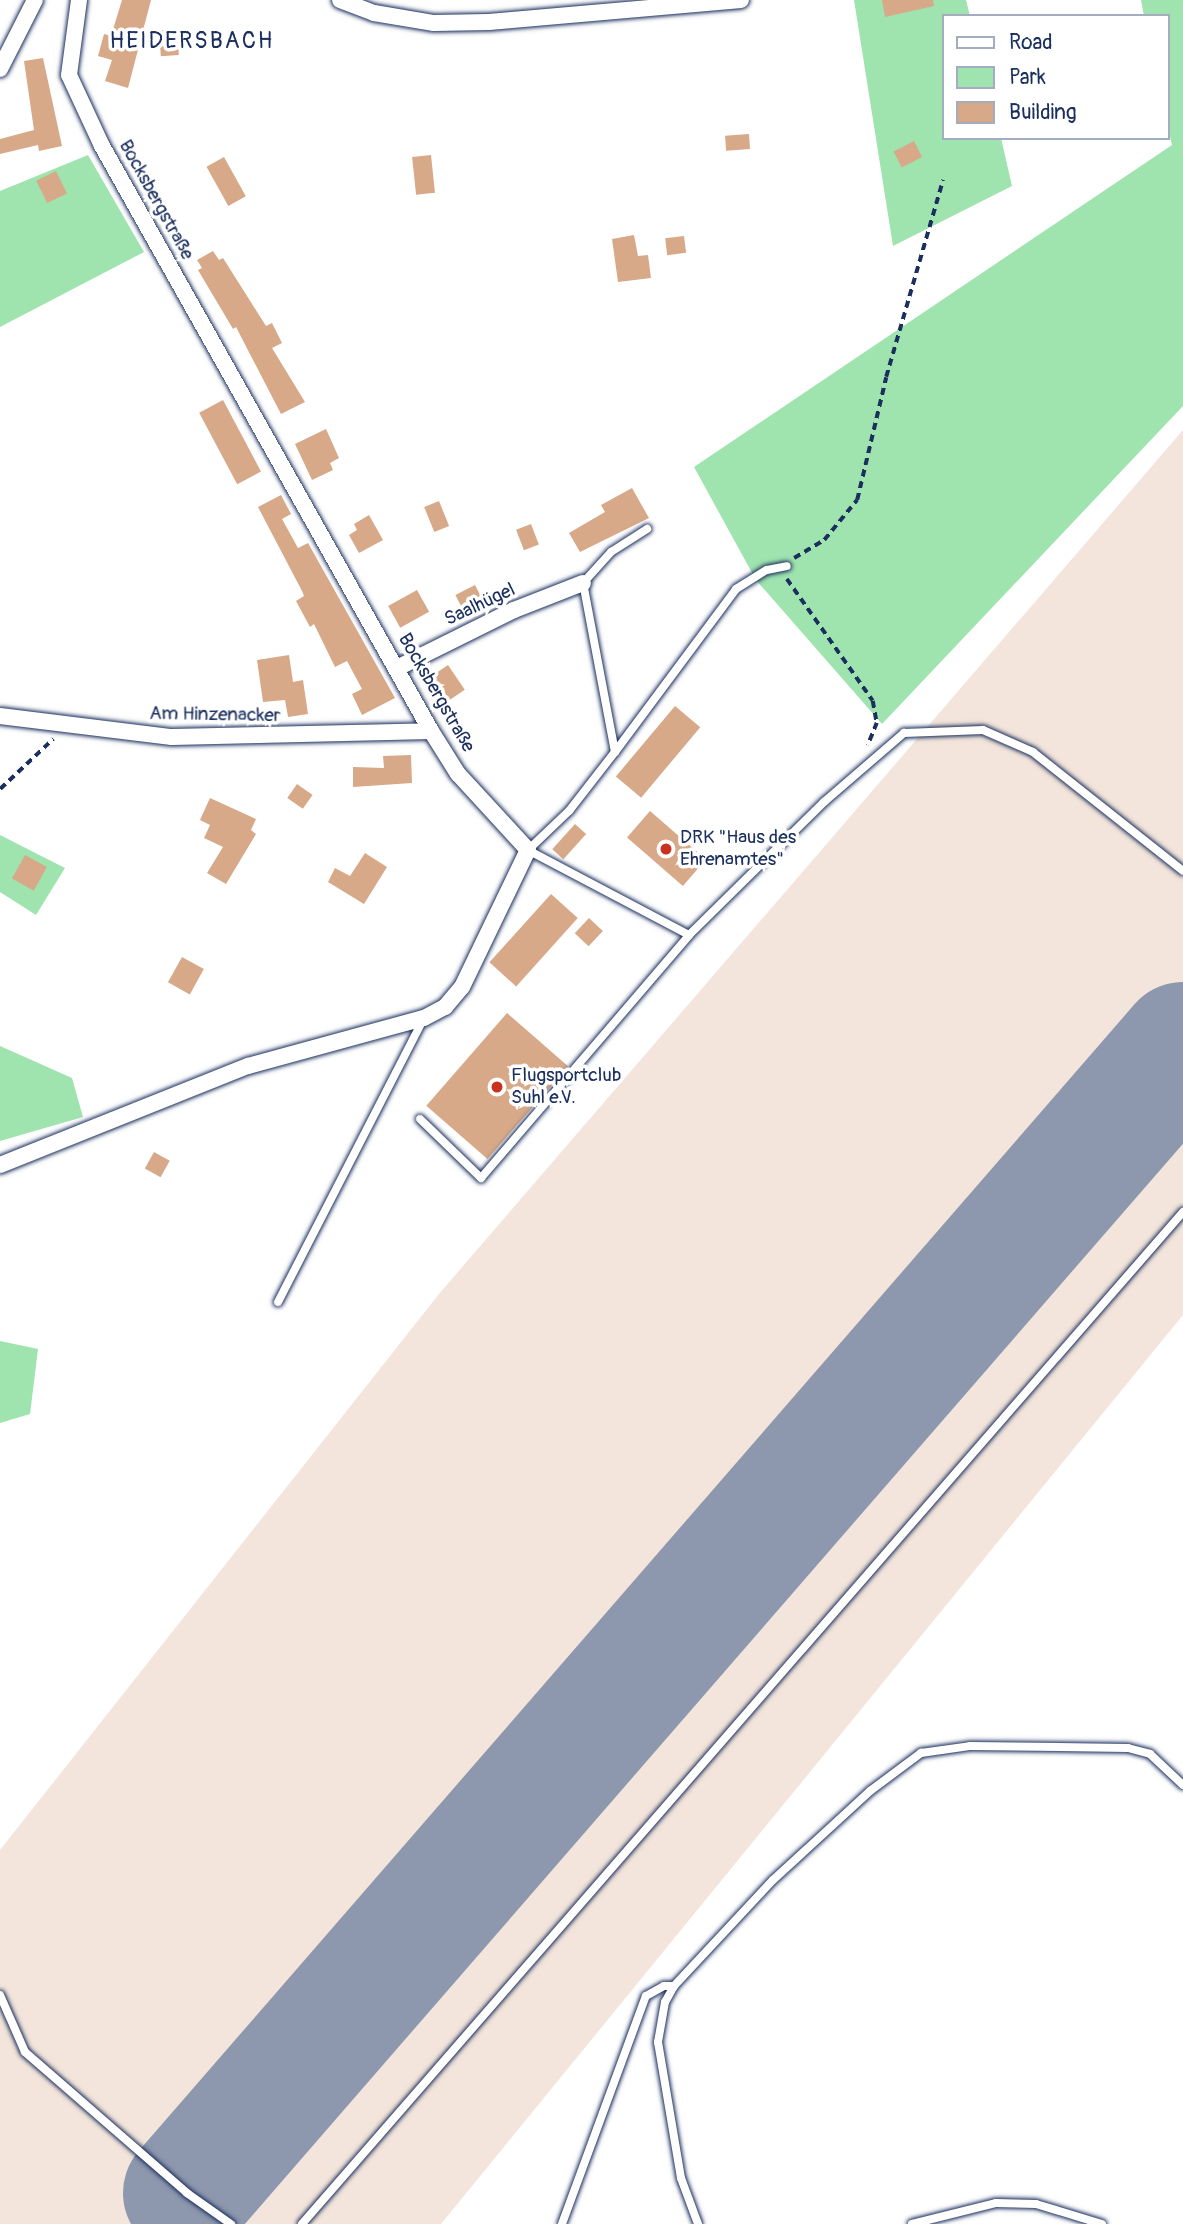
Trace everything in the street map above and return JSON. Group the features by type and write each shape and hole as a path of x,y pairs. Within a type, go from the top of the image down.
{"street":[{"path":"0,69 35,0"},
{"name":"Bocksbergstraße","path":"79,0 69,75 102,146 431,731 458,774 528,850"},
{"path":"340,0 374,13 434,23 489,22 741,0"},
{"name":"Saalhügel","path":"397,668 514,610 583,583"},
{"name":"Am Hinzenacker","path":"0,716 172,737 431,731"},
{"path":"0,1164 248,1066 424,1017 445,1007 462,987 528,850"}],"lane":[{"path":"615,752 583,583 611,552 647,529"},
{"path":"690,935 528,850 569,811 736,589 767,570 787,566"},
{"path":"420,1119 481,1178 690,935 904,733 983,730 1033,752 1183,871"},
{"path":"278,1302 424,1017"},
{"path":"302,2224 1183,1212"},
{"path":"698,2224 681,2179 658,2042 665,2002 674,1986 773,1880 870,1791 921,1753 970,1746 1128,1748 1150,1754 1183,1785"},
{"path":"562,2224 646,1996 664,1986 674,1986"},
{"path":"0,1995 25,2052 187,2193 231,2224"},
{"path":"912,2224 996,2203 1036,2204 1102,2224"}],"path":[{"path":"858,774 877,723 873,701 787,580 787,566 824,540 857,500 886,377 943,180"},
{"path":"0,789 66,725"}],"shaded area":[{"path":"1183,430 1183,1315 441,2224 0,2224 0,1850 439,1294"}],"green space":[{"path":"854,0 966,0 970,14 942,14 942,140 1001,140 1012,186 893,246"},
{"path":"1141,0 1183,0 1183,406 882,724 756,580 694,467 1172,145 1169,132 1169,14 1144,14"},
{"path":"88,155 144,252 0,327 0,191"},
{"path":"0,835 65,868 36,915 0,892"},
{"path":"0,1046 72,1078 83,1117 0,1141"},
{"path":"0,1341 38,1349 30,1414 0,1423"}],"building":[{"path":"122,0 151,0 128,88 105,81 112,60 98,56 104,34 111,36"},
{"path":"882,0 933,0 934,6 885,17"},
{"path":"177,29 179,55 161,56 159,30"},
{"path":"43,58 62,146 39,151 38,145 0,154 0,139 34,130 24,61"},
{"path":"749,134 750,149 726,151 725,136"},
{"path":"914,141 922,157 902,167 894,151"},
{"path":"431,155 435,193 416,195 412,157"},
{"path":"224,157 246,196 228,206 207,167"},
{"path":"56,171 67,193 47,203 36,181"},
{"path":"634,235 638,256 648,255 651,278 618,282 612,239"},
{"path":"684,236 686,253 667,255 665,238"},
{"path":"213,251 219,260 223,258 266,326 272,323 282,343 272,348 305,402 281,414 236,327 233,329 198,270 202,268 197,260"},
{"path":"223,400 261,472 237,484 199,413"},
{"path":"326,429 339,458 330,463 333,470 312,480 295,444"},
{"path":"632,488 649,518 580,552 569,533 605,512 601,505"},
{"path":"281,495 291,514 282,519 298,548 308,543 395,698 362,715 352,694 362,689 347,661 335,667 314,624 310,627 296,601 304,596 302,591 258,507"},
{"path":"439,501 449,526 434,532 424,507"},
{"path":"369,515 383,540 359,553 349,535 357,530 354,524"},
{"path":"531,524 539,545 524,550 516,530"},
{"path":"475,585 485,605 465,615 455,595"},
{"path":"417,590 429,612 400,628 388,606"},
{"path":"289,655 293,682 303,680 308,714 288,717 285,700 263,702 257,660"},
{"path":"448,665 465,690 444,704 427,679"},
{"path":"675,706 700,727 641,798 616,776"},
{"path":"411,755 412,783 353,787 353,767 384,768 383,756"},
{"path":"297,784 313,795 303,809 287,798"},
{"path":"210,798 256,819 251,830 256,834 226,884 207,873 223,847 204,838 210,825 200,820"},
{"path":"650,811 706,860 683,886 627,837"},
{"path":"575,824 586,834 563,859 552,849"},
{"path":"365,853 387,867 364,904 328,882 335,868 350,876"},
{"path":"25,855 47,867 34,891 12,879"},
{"path":"551,894 578,918 516,986 489,962"},
{"path":"589,918 603,931 589,946 575,933"},
{"path":"182,957 204,969 190,994 168,982"},
{"name":"Flugsportclub Suhl e.V.","path":"507,1013 568,1066 487,1159 426,1106"},
{"path":"154,1152 170,1161 161,1177 145,1169"}],"runway":[{"path":"187,2193 1183,1046"}],"place":[{"name":"DRK \"Haus des Ehrenamtes\"","path":"666,849"},
{"name":"Flugsportclub Suhl e.V.","path":"497,1087"}],"district":[{"name":"HEIDERSBACH","path":"192,41"}]}
